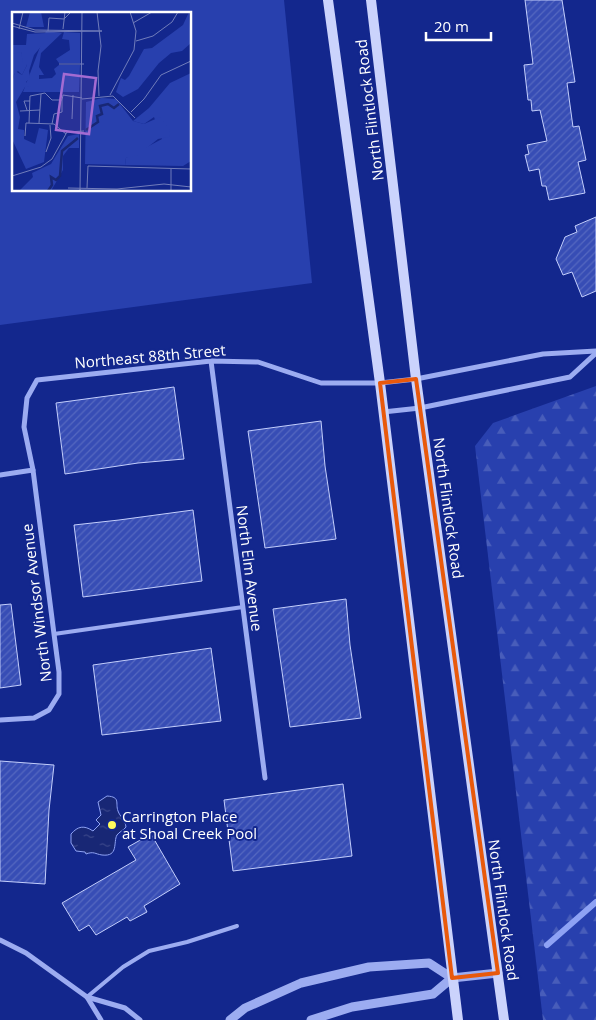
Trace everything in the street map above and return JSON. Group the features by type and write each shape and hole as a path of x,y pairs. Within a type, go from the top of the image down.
{"main road":[{"name":"North Flintlock Road","path":"328,0 380,383 458,1020"},
{"name":"North Flintlock Road","path":"371,0 416,379 504,1020"}],"street":[{"name":"Northeast 88th Street","path":"33,470 24,427 27,398 37,380 211,361 258,362 321,383 380,383 416,379 543,354 596,352"},
{"name":"Northeast 88th Street","path":"420,408 570,377 596,352"},
{"name":"North Elm Avenue","path":"211,361 265,778"},
{"path":"383,412 420,408"},
{"path":"0,475 33,470"},
{"name":"North Windsor Avenue","path":"0,720 34,718 48,710 59,694 59,672 33,470"},
{"path":"0,940 26,953 87,997 126,1008 140,1020"},
{"path":"230,1020 245,1008 301,983 369,967 429,963 452,978"},
{"path":"311,1020 352,1007 433,994 452,978 498,973"},
{"path":"87,997 101,1020"}],"lane":[{"path":"54,634 243,607"},
{"path":"87,997 123,967 149,951 187,942 237,926"}],"highlighted area":[{"path":"416,379 498,973 452,978 380,383"}],"green space":[{"path":"0,0 284,0 312,283 0,325"},
{"path":"596,386 596,1020 543,1020 475,446 493,423"}],"water":[{"name":"Carrington Place at Shoal Creek Pool","path":"107,796 116,799 118,811 126,827 117,835 113,851 111,854 102,855 76,851 71,843 71,834 81,827 93,831 100,824 96,820 101,815 98,802"}],"building":[{"path":"525,0 562,0 575,82 567,83 573,127 579,126 586,160 578,162 585,193 549,200 546,186 542,186 539,169 529,171 525,155 529,154 527,145 547,141 540,110 532,111 531,100 528,100 524,65 533,64"},
{"path":"596,217 596,291 582,297 572,272 563,275 556,259 565,237 577,232 575,226"},
{"path":"174,387 184,459 138,463 65,474 56,403"},
{"path":"321,421 325,466 336,539 265,548 248,431"},
{"path":"193,510 202,581 83,597 74,525"},
{"path":"346,599 350,645 361,718 290,727 273,609"},
{"path":"11,604 21,685 0,688 0,605"},
{"path":"211,648 221,721 102,735 93,665"},
{"path":"0,761 54,765 49,810 45,884 0,881"},
{"path":"343,784 352,856 233,871 224,800"},
{"path":"151,834 180,884 144,906 147,912 130,921 127,917 96,935 89,925 79,931 62,903 136,860 128,847"}],"waterway":[{"path":"547,945 596,902"}],"place":[{"name":"Carrington Place at Shoal Creek Pool","path":"112,825"}]}
